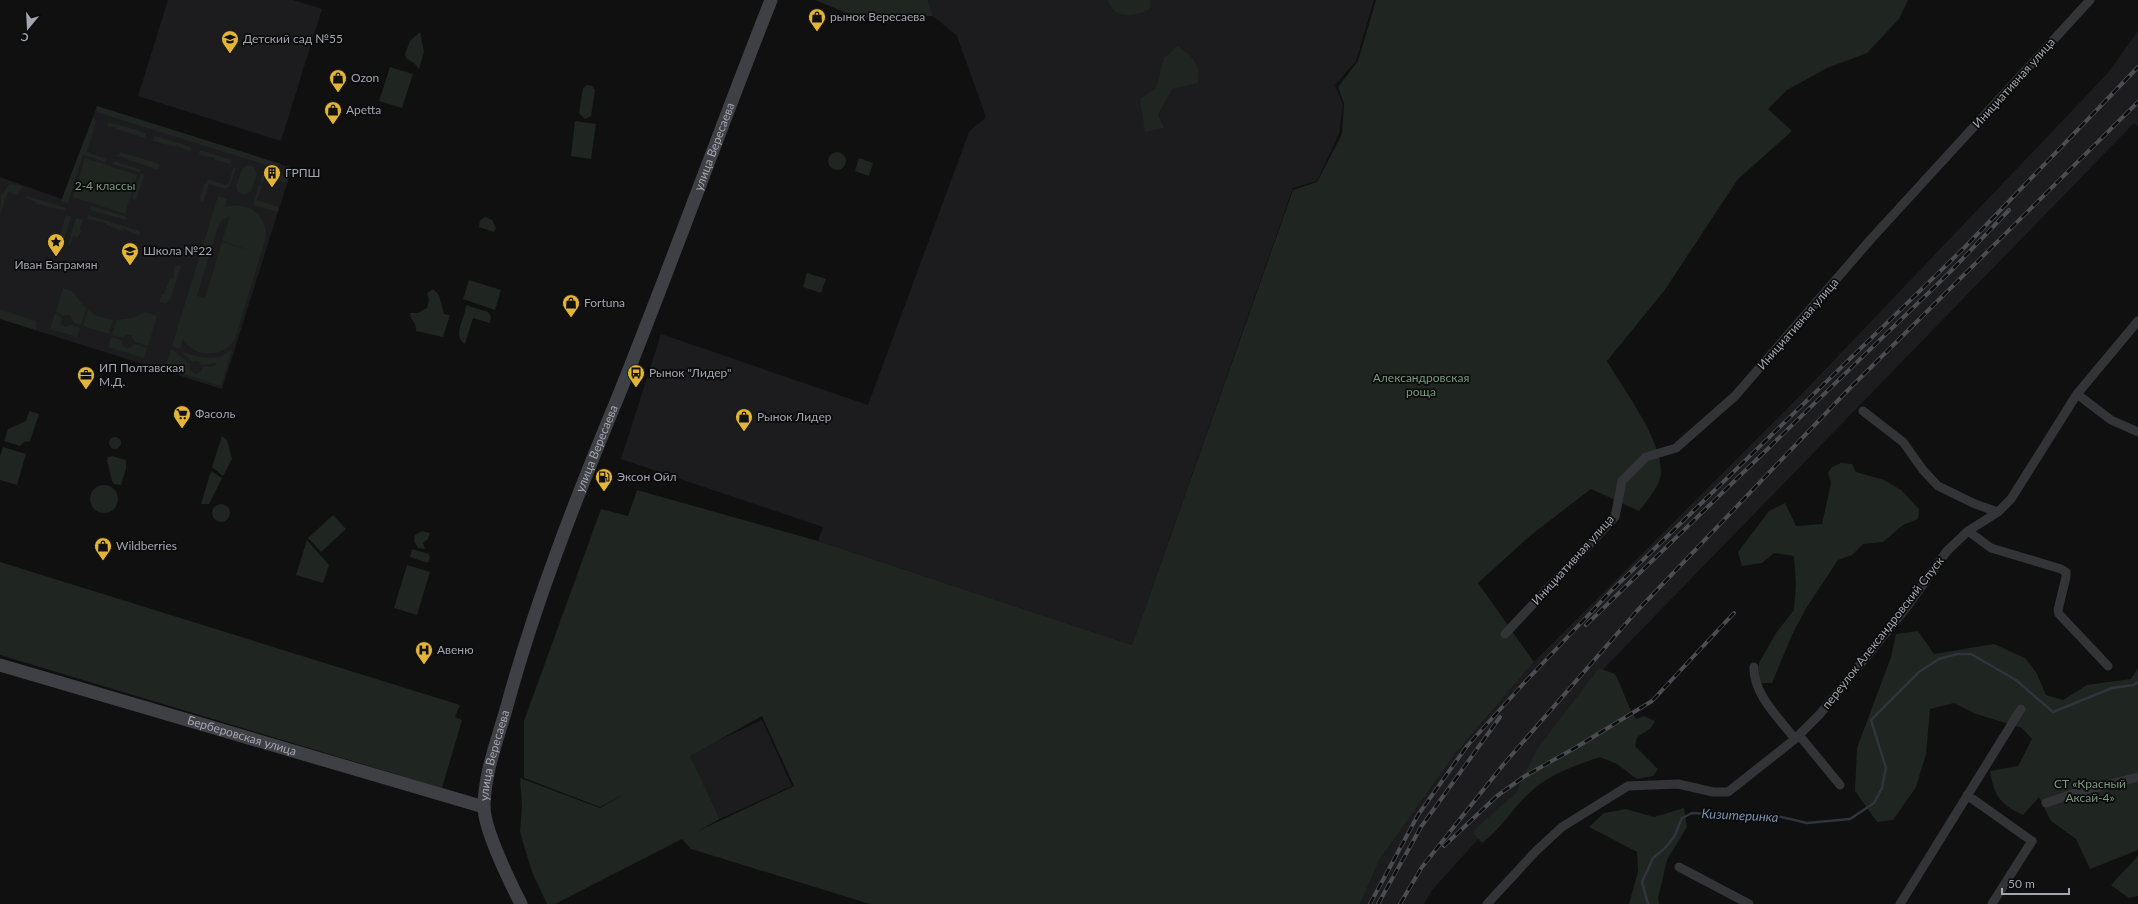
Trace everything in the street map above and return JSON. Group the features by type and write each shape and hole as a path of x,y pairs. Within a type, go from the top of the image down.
{"main road":[{"name":"улица Вересаева","path":"521,904 505,870 486,819 484,807 491,764 515,676 568,519 647,325 770,0"},
{"name":"Берберовская улица","path":"0,665 484,807"}],"street":[{"name":"Инициативная улица","path":"1505,634 1614,517 1622,482 1646,457 1676,448 1735,396 1871,239 2090,0"},
{"name":"переулок Александровский Спуск","path":"1488,904 1536,851 1562,827 1628,786 1678,784 1713,792 1728,792 1797,737 1820,714 1906,608 1947,551 1968,531 1998,512 2011,499 2026,478 2077,394 2138,321"},
{"path":"2077,394 2111,420 2138,432"},
{"path":"1863,411 1903,442 1923,470 1938,486 1975,504 1998,512"},
{"path":"1968,531 1991,548 2061,569 2066,572 2058,610 2059,614 2108,666"},
{"path":"1754,667 1753,676 1758,690 1840,785"},
{"path":"1900,904 2021,709"},
{"path":"2046,803 2075,793 2138,777"},
{"path":"1967,795 2032,841 1993,904"},
{"path":"1679,867 1749,904"}],"shaded area":[{"name":"Детский сад №55","path":"168,0 293,0 322,9 281,141 138,96"},
{"path":"928,0 1374,0 1356,61 1335,85 1343,104 1339,134 1317,181 1293,188 1132,645 818,541 823,527 621,459 661,334 868,405 969,132 986,117 957,36 933,16"},
{"path":"2138,31 2138,126 2134,123 1584,689 1522,791 1432,890 1424,904 1360,904 1380,859 1455,754 1534,662 1799,397 2107,74"},
{"name":"Школа №22","path":"97,106 292,168 222,389 0,319 0,177 62,199"},
{"path":"762,720 792,786 720,819 689,754"}],"green space":[{"path":"815,0 928,0 933,16 859,18"},
{"path":"1108,0 1151,0 1150,9 1138,14 1126,15 1115,11 1111,7"},
{"name":"Александровская роща","path":"1376,0 1908,0 1899,19 1867,53 1827,68 1787,90 1768,109 1792,131 1738,179 1664,291 1607,361 1640,415 1655,444 1661,471 1659,481 1639,511 1591,489 1531,535 1478,583 1534,662 1455,754 1380,859 1360,904 870,904 691,849 682,839 555,904 547,904 532,872 520,832 522,806 520,778 600,808 624,794 600,807 524,778 524,721 601,509 628,516 637,490 818,541 1132,645 1293,190 1317,182 1342,134 1344,104 1338,87 1358,61","holes":["762,716 794,786 698,831 720,819 690,756"]},
{"path":"420,32 424,52 419,69 414,63 406,58 405,54 410,41"},
{"path":"1178,46 1195,62 1198,70 1198,83 1172,89 1158,115 1164,128 1145,132 1140,99 1156,88 1164,58"},
{"path":"390,67 413,74 402,108 379,101"},
{"path":"587,85 592,86 595,90 591,116 585,119 579,113 583,88"},
{"path":"97,106 281,164 276,168 96,112"},
{"path":"93,117 96,122 87,152 106,159 105,162 83,155 68,203 61,201"},
{"path":"575,121 596,124 591,159 571,156"},
{"path":"109,122 146,133 145,138 116,129 116,127 107,126"},
{"path":"155,136 191,147 190,152 176,145 175,147 153,141"},
{"path":"200,150 232,160 230,164 215,160 215,158 199,155"},
{"path":"120,152 160,164 158,170 115,155 119,155"},
{"path":"837,152 843,155 846,161 843,167 837,170 831,167 828,161 831,155"},
{"name":"2-4 классы","path":"85,158 137,175 125,214 73,197"},
{"path":"859,158 873,163 869,176 855,171"},
{"path":"114,161 142,171 138,172 113,164"},
{"path":"248,165 254,167 257,174 251,191 244,195 238,192 236,187 242,169"},
{"path":"287,166 292,168 287,183 265,176 263,183 260,182 264,172 270,172 270,175 276,177 277,174 284,176"},
{"path":"233,168 236,168 230,186 225,189 209,184 203,202 201,201 200,198 204,183 206,184 208,179 226,185 229,183"},
{"path":"143,173 144,176 136,200 132,199 140,175"},
{"path":"10,184 22,186 17,195 8,192 0,215 1,195"},
{"path":"259,185 262,186 257,200 279,207 278,212 253,205"},
{"path":"27,196 66,208 66,211 36,204 36,202 26,198"},
{"path":"218,196 227,199 225,207 241,206 254,211 263,221 266,237 235,339 230,346 217,353 209,354 195,350 183,340 180,349 172,346","holes":["230,216 222,241 253,251 222,242 205,298 197,296 218,227 222,220"]},
{"path":"91,206 125,216 127,220 90,210"},
{"path":"66,215 71,217 63,243 58,242"},
{"path":"88,215 141,232 139,236 124,229 123,231 106,225 106,223 87,219"},
{"path":"486,217 492,220 496,228 494,232 479,227 480,220"},
{"path":"76,218 83,220 79,230 81,231 78,237 73,236 70,245 68,245"},
{"path":"175,265 181,266 170,300 166,303 159,302 162,294 164,294 170,278 173,279"},
{"path":"807,273 826,279 821,293 803,287"},
{"path":"469,280 501,290 495,310 463,299"},
{"path":"63,288 72,291 86,309 81,325 74,323 70,315 63,316 56,311"},
{"path":"433,289 439,295 444,314 450,315 443,337 416,331 410,315 410,313 418,313 427,308 429,300 427,293"},
{"path":"466,305 488,312 491,316 490,323 473,318 465,344 459,336 459,331"},
{"path":"0,309 36,321 36,330 0,319"},
{"path":"88,310 97,316 113,320 109,334 83,326"},
{"path":"145,312 157,316 148,346 135,342 131,335 127,335 122,338 112,335 117,320 132,318"},
{"path":"55,313 61,318 61,324 65,327 72,325 80,328 77,337 50,329"},
{"path":"111,337 122,340 122,345 126,348 131,347 134,344 147,348 144,358 108,347"},
{"path":"171,348 190,364 190,370 195,374 200,372 203,367 215,366 216,363 202,365 198,361 192,362 180,351 200,357 213,358 226,354 232,349 221,386 165,368"},
{"path":"29,411 39,414 30,441 24,442 20,446 4,441 8,429 26,421"},
{"path":"222,436 227,440 232,459 223,476 212,467"},
{"path":"113,437 117,437 121,443 117,449 113,449 109,445 109,441"},
{"path":"3,447 26,454 17,485 0,480 0,456"},
{"path":"112,456 126,460 126,469 121,485 114,484 112,481 107,460 108,457"},
{"path":"1841,463 1852,464 1856,472 1884,480 1901,490 1919,509 1918,519 1903,525 1883,542 1863,544 1852,555 1838,560 1805,610 1792,635 1772,683 1759,683 1759,663 1776,633 1794,610 1796,584 1794,556 1774,553 1762,563 1742,566 1738,552 1769,511 1785,503 1796,526 1822,524 1831,483 1828,473 1832,467"},
{"path":"211,471 222,478 209,504 201,504"},
{"path":"104,485 114,489 118,499 114,509 104,513 94,509 90,499 94,489"},
{"path":"217,504 225,504 230,509 228,520 225,522 217,522 212,517 212,509"},
{"path":"333,515 346,529 321,552 308,538"},
{"path":"422,531 430,533 428,539 423,543 425,549 418,548 414,541 415,535"},
{"path":"307,540 329,565 323,583 296,575"},
{"path":"412,549 429,554 430,557 428,563 410,557"},
{"path":"0,562 460,705 455,717 462,720 442,788 0,655"},
{"path":"407,565 430,572 417,615 394,608"},
{"name":"СТ «Красный Аксай-4»","path":"1918,631 1934,654 1994,644 2025,658 2036,672 2046,695 2063,700 2087,685 2131,679 2138,668 2138,850 2090,869 2076,839 2051,821 2039,797 2023,815 2009,807 1999,798 1996,793 1990,771 2018,766 2032,739 2022,728 1976,714 1954,703 1930,709 1926,754 1916,787 1893,820 1877,822 1855,791 1857,748 1891,657 1896,634"},
{"path":"1599,668 1615,674 1636,719 1644,716 1655,721 1651,728 1637,737 1635,746 1658,769 1653,776 1637,779 1617,764 1600,757 1570,768 1543,782 1534,789 1482,843 1473,833 1476,828 1516,793 1537,749"},
{"path":"1684,808 1687,827 1667,860 1658,898 1659,904 1629,904 1638,872 1637,852 1589,827 1604,813 1626,809 1654,817"},
{"path":"2138,856 2138,896 2129,898 2111,885"}],"waterway":[{"name":"Кизитеринка","path":"1648,904 1642,882 1653,858 1665,848 1674,837 1682,818 1692,813 1746,816 1768,814 1807,823 1850,819 1874,803 1882,788 1886,768 1871,720 1919,672 1939,659 1957,654 1971,654 2016,680 2053,712 2112,688 2134,685 2138,682"}],"railway":[{"path":"1370,904 1418,815 1467,746 1525,682 1612,590 1965,247 2138,67"},
{"path":"1400,904 1422,867 1503,765 1636,612 1848,390 2138,102"},
{"path":"1586,625 1951,271 2009,210"},
{"path":"1444,846 1497,796 1525,776 1575,748 1652,701 1734,613"},
{"path":"1378,904 1421,827 1500,717"}],"place":[{"name":"рынок Вересаева","path":"817,32"},
{"name":"Детский сад №55","path":"230,54"},
{"name":"Ozon","path":"338,93"},
{"name":"Apetta","path":"333,125"},
{"name":"ГРПШ","path":"272,188"},
{"name":"Иван Баграмян","path":"56,257"},
{"name":"Школа №22","path":"130,266"},
{"name":"Fortuna","path":"571,318"},
{"name":"Рынок \"Лидер\"","path":"636,388"},
{"name":"ИП Полтавская М.Д.","path":"86,390"},
{"name":"Фасоль","path":"182,429"},
{"name":"Рынок Лидер","path":"744,432"},
{"name":"Эксон Ойл","path":"604,492"},
{"name":"Wildberries","path":"103,561"},
{"name":"Авеню","path":"424,665"}]}
